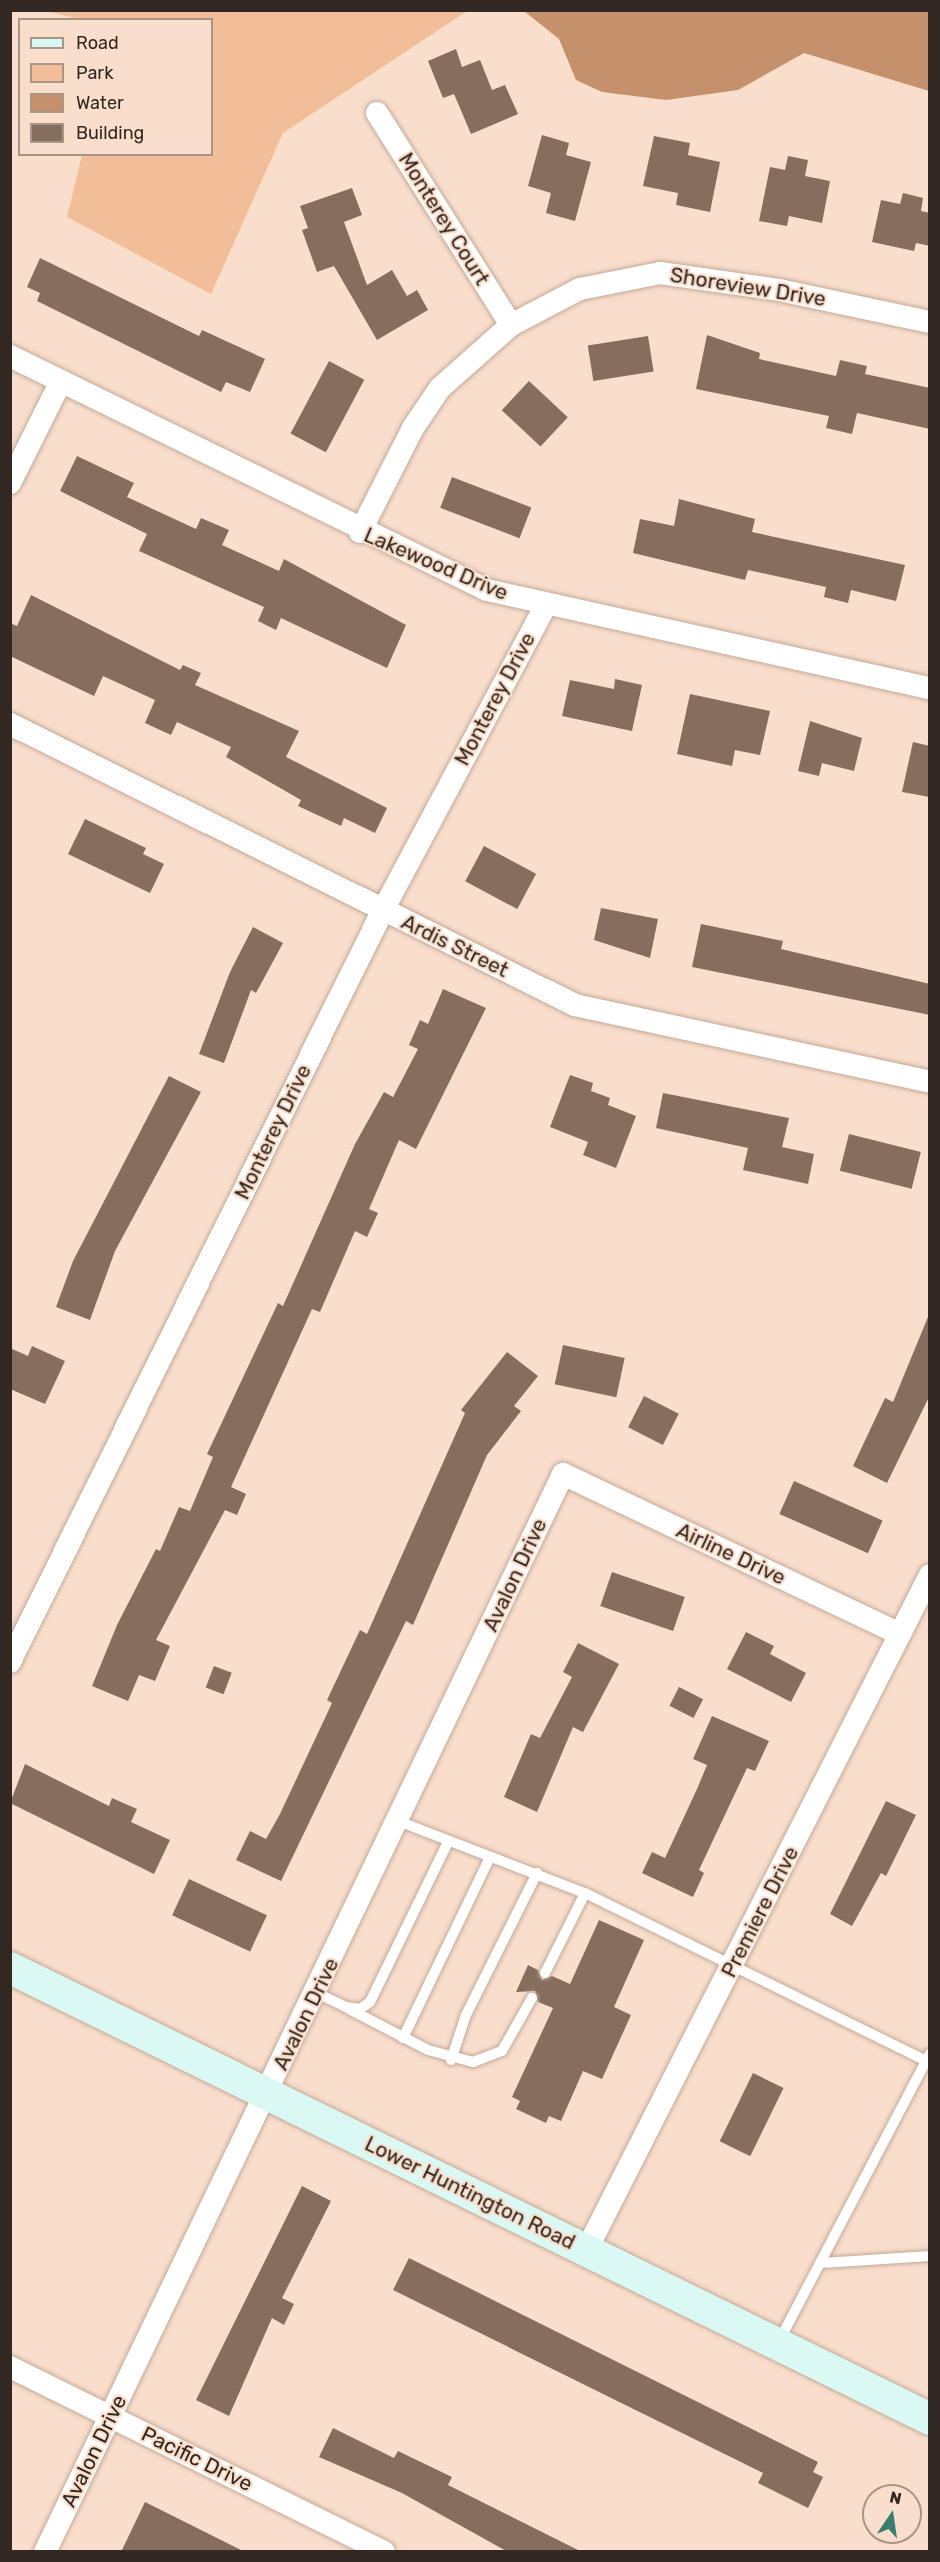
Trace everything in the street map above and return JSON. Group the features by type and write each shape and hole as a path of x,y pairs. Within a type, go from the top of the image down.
{"main road":[{"name":"Lower Huntington Road","path":"10,1968 930,2419"}],"street":[{"name":"Monterey Court","path":"376,113 511,325"},
{"name":"Shoreview Drive","path":"360,532 413,428 440,388 511,325 580,289 660,273 779,290 930,322"},
{"name":"Lakewood Drive","path":"10,356 360,532 487,590 545,606 930,688"},
{"path":"10,483 61,381"},
{"name":"Monterey Drive","path":"10,1662 383,910 545,606"},
{"name":"Ardis Street","path":"10,724 575,1005 930,1082"},
{"name":"Airline Drive","path":"562,1474 900,1634"},
{"name":"Avalon Drive","path":"45,2552 316,1993 562,1474"},
{"name":"Premiere Drive","path":"587,2249 930,1575"},
{"name":"Pacific Drive","path":"10,2367 384,2552"}],"lane":[{"path":"398,1821 447,1844 537,1872 585,1893 928,2058 777,2344"},
{"path":"346,2007 360,2009 370,2002 447,1844"},
{"path":"403,2038 489,1857"},
{"path":"451,2060 466,2015 537,1872"},
{"path":"545,1973 585,1893"},
{"path":"316,1993 451,2060 490,2060 502,2051 532,1998"},
{"path":"821,2263 930,2256"}],"green space":[{"path":"45,11 467,11 283,133 211,294 67,217 82,156 213,156 213,18 75,18"}],"water":[{"path":"524,11 929,11 929,91 804,53 738,90 666,100 602,92 576,80 559,39"}],"building":[{"path":"456,49 462,67 480,60 492,90 505,85 518,114 471,134 454,94 443,98 428,61"},
{"path":"542,135 569,143 566,155 591,162 575,221 546,213 551,193 528,186"},
{"path":"654,136 690,143 688,155 720,162 710,212 676,205 678,193 643,186"},
{"path":"788,156 808,160 805,176 830,181 822,223 789,216 787,226 759,221 770,167 785,170"},
{"path":"352,188 362,215 344,222 367,285 392,270 407,296 417,290 428,310 377,340 334,266 317,272 302,230 308,228 300,206"},
{"path":"903,193 923,198 921,211 930,213 930,246 916,243 914,251 872,242 881,200 900,204"},
{"path":"40,258 199,336 202,330 265,359 250,392 226,382 221,392 37,301 40,293 27,287"},
{"path":"707,335 760,353 759,359 836,376 840,360 867,366 865,374 930,388 930,429 857,413 852,434 826,428 829,416 696,389"},
{"path":"648,336 654,372 593,381 588,346"},
{"path":"329,361 364,380 326,452 291,433"},
{"path":"529,381 568,417 540,446 502,410"},
{"path":"77,456 134,483 127,497 196,529 201,518 229,530 222,545 279,571 284,559 406,625 387,668 281,618 276,630 258,621 264,607 139,551 147,534 60,491"},
{"path":"452,477 531,507 520,538 440,508"},
{"path":"679,499 755,519 752,532 905,565 896,601 851,590 848,603 824,597 826,587 748,570 745,580 633,553 640,519 674,526"},
{"path":"31,595 180,670 183,665 201,673 195,685 299,731 286,757 387,808 375,833 344,818 341,826 298,806 301,800 226,757 231,747 177,722 171,735 145,723 155,700 103,676 94,696 10,656 10,623 17,626"},
{"path":"615,679 642,685 632,731 562,716 570,680 614,689"},
{"path":"690,694 770,711 760,755 735,750 732,766 677,754"},
{"path":"810,721 862,738 854,771 822,763 819,776 798,771"},
{"path":"913,742 930,746 930,797 902,792"},
{"path":"85,819 146,848 143,854 164,864 150,893 68,854"},
{"path":"484,846 536,874 517,909 465,881"},
{"path":"601,908 658,919 650,958 594,940"},
{"path":"701,924 783,941 781,949 930,984 930,1015 692,967"},
{"path":"253,927 283,943 256,993 251,990 224,1063 199,1054 230,972"},
{"path":"443,989 486,1008 416,1149 399,1140 369,1209 378,1213 367,1237 355,1231 320,1312 312,1309 231,1487 246,1494 237,1515 225,1510 156,1640 170,1646 155,1681 139,1675 128,1701 92,1686 117,1625 156,1549 160,1551 179,1507 190,1511 213,1457 207,1454 278,1303 283,1306 355,1144 384,1092 393,1097 418,1049 409,1045 420,1020 428,1024"},
{"path":"570,1075 593,1083 591,1091 610,1098 608,1105 636,1116 616,1168 583,1155 588,1142 550,1127"},
{"path":"169,1076 201,1092 115,1251 90,1320 56,1307 73,1261"},
{"path":"663,1093 789,1118 782,1147 814,1154 808,1184 743,1170 748,1148 656,1128"},
{"path":"849,1134 921,1152 912,1189 840,1171"},
{"path":"930,1312 930,1395 887,1483 853,1466 885,1398 893,1402"},
{"path":"563,1345 625,1358 616,1397 555,1384"},
{"path":"32,1346 65,1361 45,1404 10,1389 10,1348 28,1356"},
{"path":"507,1352 538,1376 514,1406 521,1411 487,1455 413,1625 406,1621 281,1881 236,1860 250,1831 266,1839 280,1814 332,1703 327,1700 360,1630 367,1634 465,1413 461,1410"},
{"path":"644,1396 679,1414 663,1445 628,1427"},
{"path":"794,1481 883,1520 868,1553 779,1514"},
{"path":"612,1572 685,1597 673,1631 600,1606"},
{"path":"746,1632 774,1646 770,1654 806,1673 791,1702 727,1669"},
{"path":"578,1643 619,1664 583,1732 573,1727 537,1812 504,1797 531,1734 540,1738 572,1677 563,1672"},
{"path":"214,1666 232,1673 223,1694 206,1687"},
{"path":"679,1687 703,1699 694,1718 669,1706"},
{"path":"712,1716 769,1741 755,1771 747,1768 699,1870 704,1873 693,1897 642,1873 652,1852 665,1858 697,1789 707,1765 693,1759"},
{"path":"25,1764 109,1806 112,1798 137,1809 131,1822 170,1840 154,1874 10,1803"},
{"path":"886,1801 916,1815 886,1876 881,1873 852,1926 830,1914"},
{"path":"189,1879 267,1915 250,1952 172,1915"},
{"path":"599,1920 644,1940 614,2007 631,2015 602,2079 583,2071 561,2121 549,2116 546,2123 516,2109 520,2101 512,2097 553,2008 538,2002 535,1991 516,1992 528,1965 538,1970 542,1980 552,1976 570,1984"},
{"path":"753,2073 784,2088 750,2156 720,2141"},
{"path":"302,2186 331,2201 282,2298 294,2304 284,2325 272,2318 229,2416 196,2400"},
{"path":"409,2258 818,2462 813,2472 823,2477 808,2508 758,2483 763,2473 393,2290"},
{"path":"333,2428 394,2458 398,2451 452,2477 448,2485 582,2552 508,2552 402,2493 319,2457"},
{"path":"145,2502 245,2552 121,2552"}]}
